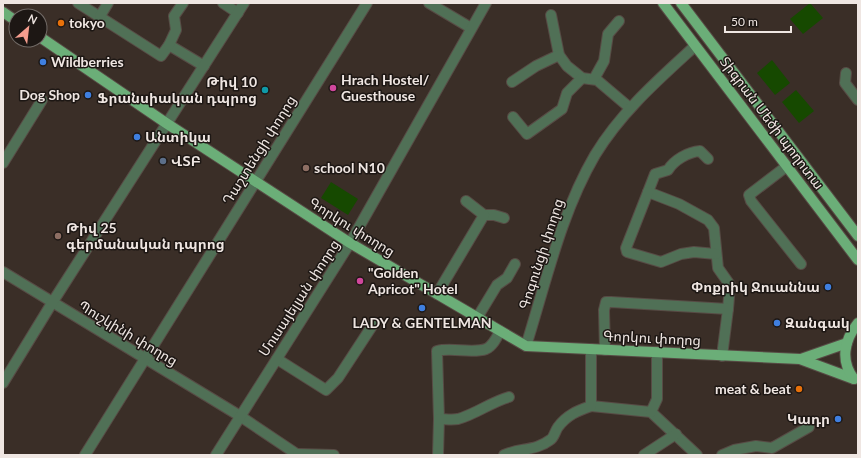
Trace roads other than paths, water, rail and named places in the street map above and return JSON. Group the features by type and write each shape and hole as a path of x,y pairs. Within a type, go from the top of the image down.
{"main road":[{"name":"Տիգրան Մեծի պողոտա","path":"663,3 858,260"},
{"name":"Տիգրան Մեծի պողոտա","path":"681,3 858,236"},
{"name":"Գորկու փողոց","path":"48,42 166,123 350,243 526,346 801,360 856,381"},
{"path":"856,381 846,365 845,349 858,323"},
{"name":"Գորկու փողոց","path":"801,360 847,343"}],"street":[{"path":"78,3 161,56 169,45 176,30 174,16 183,3"},
{"path":"100,16 108,3"},
{"path":"223,3 238,13"},
{"path":"3,383 52,302 244,3"},
{"name":"Դաշտենցի փողոց","path":"85,455 368,3"},
{"path":"429,3 471,28"},
{"name":"Մուսայելյան փողոց","path":"216,455 350,243 486,3"},
{"path":"551,15 559,55 567,66 582,78 594,79 630,108"},
{"path":"594,79 604,61 608,34 619,21"},
{"path":"169,45 204,66"},
{"name":"Գոգունցի փողոց","path":"526,346 569,208 596,155 630,108 695,46"},
{"path":"512,82 536,66 559,55"},
{"path":"846,73 845,83 858,100"},
{"path":"513,117 527,134 562,109 567,93 582,78"},
{"path":"3,163 42,100"},
{"path":"708,159 700,151 693,152 673,163 668,170 655,174 626,248 627,252 661,262 681,254 694,252 716,254"},
{"path":"786,166 749,195 751,201 801,264"},
{"path":"648,192 679,204 708,220 714,228 719,272 730,285 722,356"},
{"path":"466,201 484,215 494,215 504,218"},
{"path":"437,294 484,215"},
{"path":"477,318 497,285 507,278 515,264"},
{"name":"Պուշկինի փողոց","path":"3,272 145,360 240,416 298,454"},
{"path":"605,350 604,310 606,302 728,309"},
{"path":"277,359 326,390 338,378 374,323"},
{"path":"438,455 439,419 437,351 446,349 486,349 493,343 500,331"},
{"path":"591,349 591,406"},
{"path":"651,412 656,399 657,352"},
{"path":"439,419 456,419 475,413 497,400 508,397"},
{"path":"507,454 515,450 534,448 552,440 557,428 570,414 591,406 651,412 697,455"},
{"path":"722,455 734,450 756,446 772,448 809,427"},
{"path":"644,455 676,434"},
{"path":"298,454 334,455"}],"place":[{"name":"tokyo","path":"61,23"},
{"name":"Wildberries","path":"43,62"},
{"name":"Hrach Hostel/ Guesthouse","path":"333,88"},
{"name":"Թիվ 10 Ֆրանսիական դպրոց","path":"265,90"},
{"name":"Dog Shop","path":"88,95"},
{"name":"Անտիկա","path":"137,137"},
{"name":"ՎՏԲ","path":"163,161"},
{"name":"school N10","path":"306,168"},
{"name":"Թիվ 25 գերմանական դպրոց","path":"58,236"},
{"name":"\"Golden Apricot\" Hotel","path":"360,281"},
{"name":"Փոքրիկ Ջուաննա","path":"828,287"},
{"name":"LADY & GENTELMAN","path":"422,308"},
{"name":"Զանգակ","path":"777,323"},
{"name":"meat & beat","path":"799,389"},
{"name":"Կադր","path":"838,419"}]}
